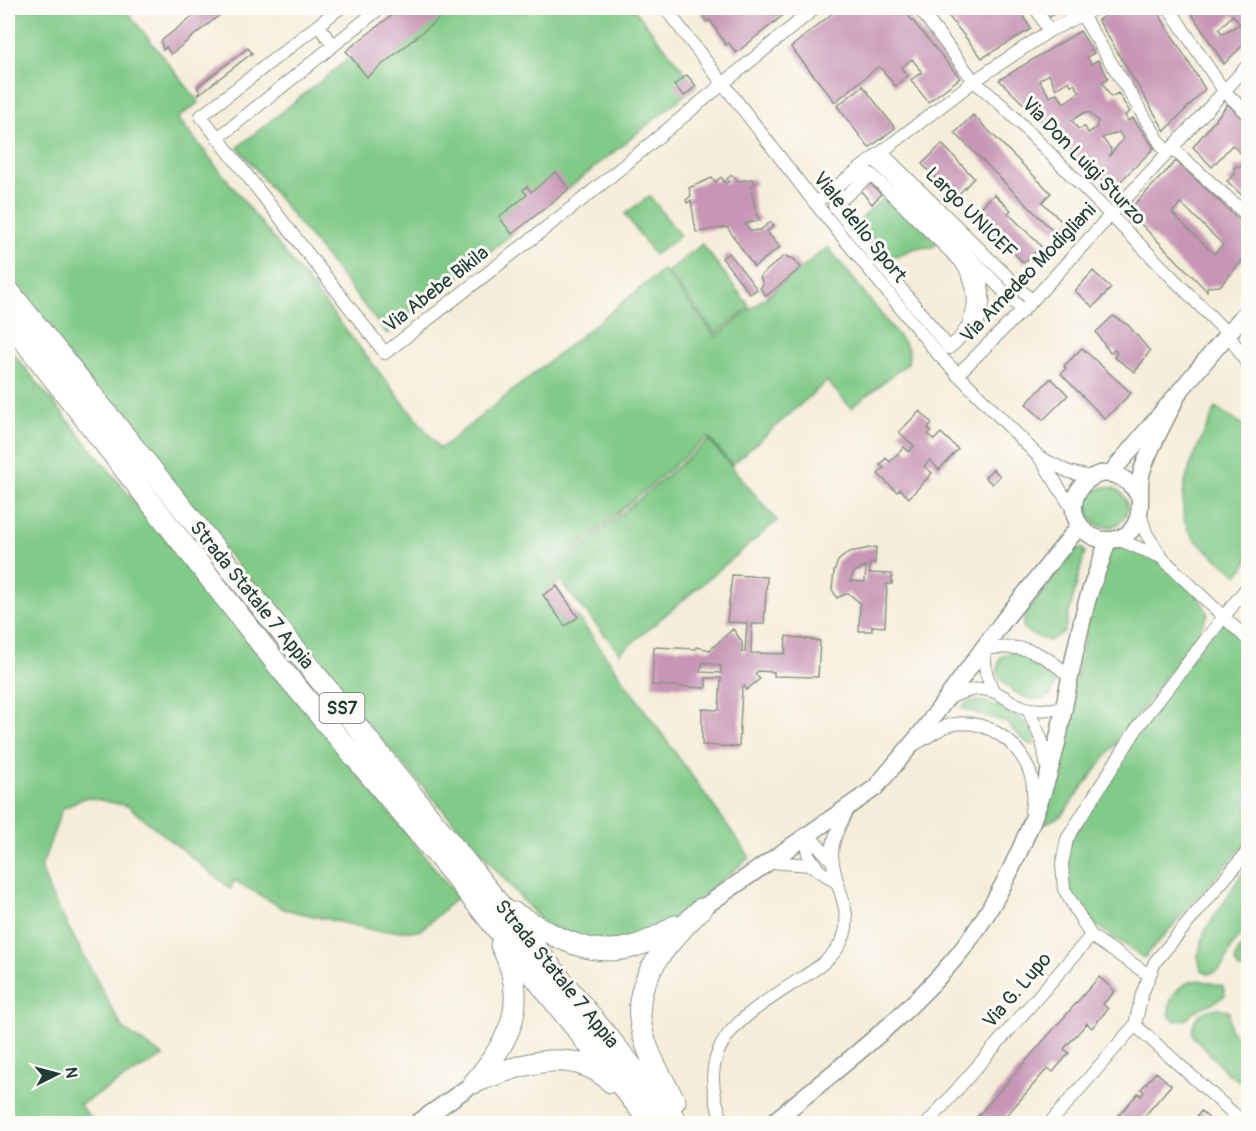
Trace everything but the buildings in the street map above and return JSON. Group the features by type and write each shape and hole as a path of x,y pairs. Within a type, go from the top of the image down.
{"highway":[{"name":"Strada Statale 7 Appia","path":"8,290 500,905 680,1124"},
{"name":"Strada Statale 7 Appia","path":"8,320 281,669 454,875 650,1124"},
{"path":"454,875 469,903 501,945 516,988 515,1011 509,1034 493,1060 474,1083"},
{"path":"500,905 561,941 588,949 620,950 661,936 701,909"},
{"path":"688,1124 652,1062 642,1036 641,990 651,966 670,940 701,909"},
{"path":"474,1083 514,1066 547,1060 578,1062 603,1074 650,1124"}],"street":[{"path":"340,8 201,116 218,138 380,8"},
{"name":"Viale dello Sport","path":"665,8 815,203 945,362 1040,458 1077,519"},
{"path":"723,84 814,8"},
{"name":"Via Don Luigi Sturzo","path":"919,8 974,81 1003,106 1229,336 1248,365"},
{"path":"1036,8 1049,31"},
{"path":"815,203 974,81 1049,31 1096,8"},
{"path":"1169,8 1224,91 1248,114"},
{"path":"1082,15 1170,151 1248,216"},
{"path":"318,25 333,45"},
{"name":"Via Amedeo Modigliani","path":"957,375 1023,311 1248,65"},
{"name":"Via Abebe Bikila","path":"218,138 385,353 588,195 723,84"},
{"name":"Largo UNICEF","path":"878,156 967,254 1023,311"},
{"name":"Largo UNICEF","path":"878,156 1032,301"},
{"path":"871,174 960,261 970,276 974,294 974,312 967,328 956,343 949,348 882,264 834,206 871,174"},
{"name":"Largo UNICEF","path":"945,362 972,332 980,320 985,303 983,287 967,254"},
{"path":"1111,473 1229,336 1248,310"},
{"path":"771,1124 914,1004 958,956 987,912 1028,831 1048,772 1086,605 1113,540 1134,527 1140,505 1142,472 1177,396"},
{"name":"Viale dello Sport","path":"1040,458 1069,472 1091,477"},
{"path":"1161,557 1113,540 1096,538 1077,519 1075,498 1081,486 1091,477 1111,473 1131,483 1140,505 1146,533 1161,557 1248,640"},
{"path":"701,909 875,788 946,699 1077,519"},
{"path":"1149,975 1091,936 1064,889 1062,864 1067,839 1139,725 1248,586"},
{"path":"984,648 1009,645 1030,650 1046,656 1070,677"},
{"path":"984,648 986,673 993,691 1005,700 1028,709 1063,708"},
{"path":"946,699 964,691 993,691"},
{"path":"1028,709 1042,741 1048,772"},
{"path":"910,746 949,725 978,724 999,734 1018,752 1030,774 1034,792 1028,831"},
{"path":"723,1124 716,1107 713,1086 715,1059 735,1023 829,960 841,944 847,914 836,882 833,862 835,839 849,807"},
{"path":"806,835 833,862"},
{"path":"806,835 808,854 818,868 836,882"},
{"path":"1049,1124 1135,1025 1155,962 1248,851"},
{"path":"767,862 797,862 818,868"},
{"name":"Via G. Lupo","path":"927,1124 1091,936"},
{"path":"1135,1025 1245,1124"},
{"path":"416,1124 474,1083"}],"green space":[{"path":"8,8 124,8 199,102 178,118 440,449 663,270 716,337 828,247 907,347 908,363 851,408 827,381 732,465 708,437 548,572 558,583 542,593 543,595 565,626 578,617 750,857 653,935 594,945 545,925 341,694 8,281"},
{"path":"412,8 633,8 696,86 387,334 238,147"},
{"path":"888,193 937,243 933,247 915,248 889,259 858,222"},
{"path":"650,196 680,236 654,255 625,214"},
{"path":"702,244 750,307 716,334 667,272"},
{"path":"8,347 458,897 420,931 377,931 284,909 234,880 231,889 128,806 86,797 62,809 41,868 50,893 123,1029 163,1056 79,1105 96,1123 8,1123"},
{"path":"1216,408 1248,428 1248,561 1238,575 1201,546 1192,536 1185,521 1184,488 1195,453"},
{"path":"709,440 777,521 620,653 552,572"},
{"path":"1107,487 1121,493 1127,507 1121,521 1107,527 1093,521 1087,507 1093,493"},
{"path":"1108,540 1161,557 1193,586 1208,614 1196,637 1061,816 1044,824 1100,565"},
{"path":"1082,548 1085,552 1064,632 1049,641 1028,633 1023,626 1025,615 1077,549"},
{"path":"1223,618 1248,640 1248,841 1144,958 1074,910 1064,889 1067,839 1139,725"},
{"path":"1015,652 1039,660 1054,670 1055,682 1050,696 1042,699 1027,698 1013,691 1001,680 997,674 1000,658 1005,654"},
{"path":"977,701 995,705 1014,714 1029,728 1034,745 1028,744 1005,722 961,708 968,702"},
{"path":"1243,872 1248,872 1248,926 1232,947 1219,970 1207,974 1201,969 1198,956 1205,931"},
{"path":"1248,939 1248,970 1239,969 1235,962 1238,951"},
{"path":"1199,980 1223,986 1225,995 1216,1002 1196,1010 1187,1019 1175,1021 1170,1017 1169,1010 1172,997 1180,987"},
{"path":"1219,1008 1229,1011 1230,1030 1248,1049 1248,1086 1228,1074 1193,1036 1195,1019 1207,1011"}]}
